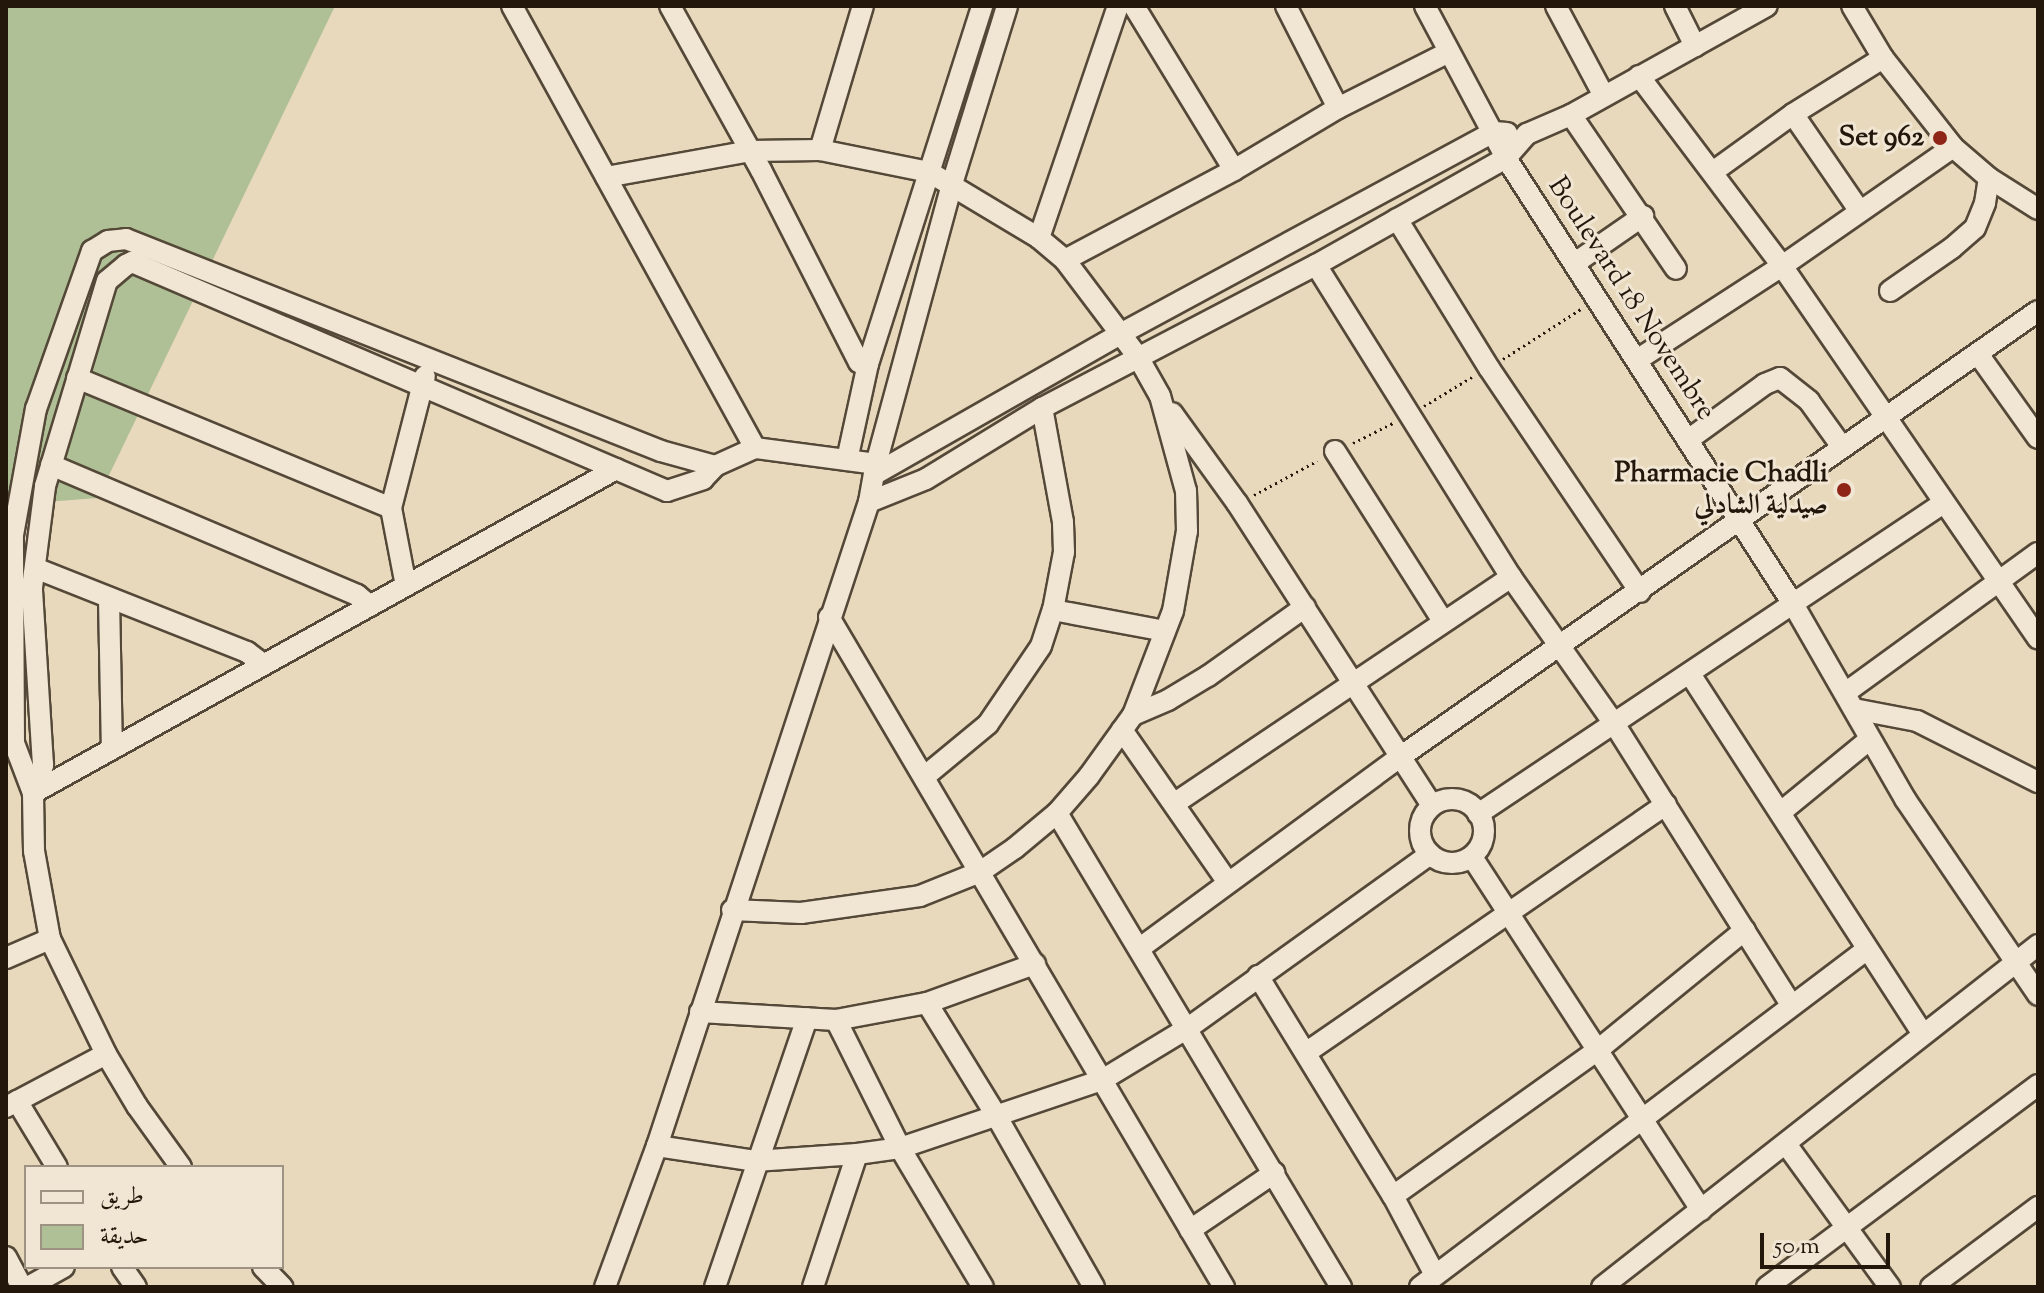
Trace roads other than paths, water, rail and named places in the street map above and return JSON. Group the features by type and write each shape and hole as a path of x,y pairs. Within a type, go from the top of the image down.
{"street":[{"path":"512,6 755,448"},
{"path":"820,150 863,6"},
{"path":"847,460 868,364 982,6"},
{"path":"605,1287 657,1146 732,910 869,502 952,184 1007,6"},
{"path":"1039,238 1118,6"},
{"path":"1134,6 1234,170"},
{"path":"1286,6 1338,108"},
{"name":"Boulevard 18 Novembre","path":"1425,6 1506,158 1793,604 1869,740 1948,866 2038,995"},
{"path":"1556,6 1604,96"},
{"path":"1675,6 1695,46"},
{"path":"869,502 926,479 1042,408 1316,265 1506,158 1527,134 1571,115 1767,6"},
{"path":"1852,6 1883,58 1953,147 1989,178 2038,209"},
{"path":"680,10 859,362 868,364"},
{"path":"1065,260 1234,170 1338,108 1449,52"},
{"path":"1714,171 1793,114 1883,58"},
{"path":"1639,76 1714,171 1782,266 1942,504 2038,639"},
{"path":"1793,114 1859,210"},
{"path":"1571,115 1643,216 1676,269"},
{"path":"33,793 43,765 32,588 51,465 107,281 132,262 667,491 703,479 715,466 755,448 847,460 876,469 1494,132 1527,134"},
{"path":"1637,360 1782,266 1953,147"},
{"path":"606,177 750,151 820,150 929,172 1039,238 1065,260 1122,333 1160,396 1305,607 1432,806"},
{"path":"1890,291 1975,228 1985,203 1989,178"},
{"path":"1575,263 1643,216"},
{"path":"1397,219 1489,368 1640,592"},
{"path":"180,1165 137,1106 106,1054 50,939 34,851 33,793 14,743 10,535 36,409 92,251 126,239 661,451 715,466"},
{"path":"117,240 126,265"},
{"path":"1316,265 1511,577 1615,725 1791,1005"},
{"path":"1140,948 1227,881 1400,757 2038,311"},
{"path":"1978,354 2038,438"},
{"path":"406,586 391,508 430,359"},
{"path":"77,378 391,508"},
{"path":"1688,440 1765,384 1780,378 1804,395 1842,447"},
{"path":"732,910 801,913 920,896 980,872 1057,813 1127,722 1173,611 1187,531 1186,491 1160,396"},
{"path":"924,777 988,724 1041,646 1053,610 1064,552 1063,522 1042,408"},
{"path":"1335,451 1443,621"},
{"path":"51,465 357,595 370,606"},
{"path":"33,793 616,469"},
{"path":"1478,814 1942,504"},
{"path":"1849,701 1997,582 2038,553"},
{"path":"35,568 247,652 264,665"},
{"path":"1175,803 1511,577"},
{"path":"109,598 112,749"},
{"path":"1127,722 1208,676 1305,607"},
{"path":"1053,610 1165,631"},
{"path":"829,617 1224,1287"},
{"path":"1690,674 1923,1034"},
{"path":"1849,701 1935,728 2038,782"},
{"path":"1127,722 1175,803 1227,881"},
{"path":"1781,812 1869,740"},
{"path":"1458,800 1478,814 1484,833 1472,857 1455,863 1430,854 1420,830 1432,806 1458,800"},
{"path":"1307,1052 1666,804"},
{"path":"1057,813 1341,1287"},
{"path":"657,1146 755,1161 900,1148 1102,1080 1188,1028 1430,854"},
{"path":"1472,857 1701,1210"},
{"path":"1393,1196 1599,1049 1745,930"},
{"path":"6,958 50,939"},
{"path":"1602,1287 2038,945"},
{"path":"1258,976 1393,1196 1428,1281 1866,950"},
{"path":"700,1012 836,1020 927,1003 1035,964"},
{"path":"927,1003 997,1117 1094,1287"},
{"path":"715,1287 755,1161 807,1018"},
{"path":"836,1020 900,1148 983,1287"},
{"path":"56,1165 12,1104 106,1054"},
{"path":"1767,1287 2038,1085"},
{"path":"1786,1144 1890,1287"},
{"path":"813,1287 857,1154"},
{"path":"1190,1230 1274,1173"},
{"path":"1931,1287 2038,1207"},
{"path":"6,1257 22,1287"},
{"path":"28,1287 60,1269"},
{"path":"123,1269 136,1287"}],"place":[{"name":"Set 962","path":"1940,138"},
{"name":"Pharmacie Chadli صيدلية الشادلي","path":"1844,490"}]}
